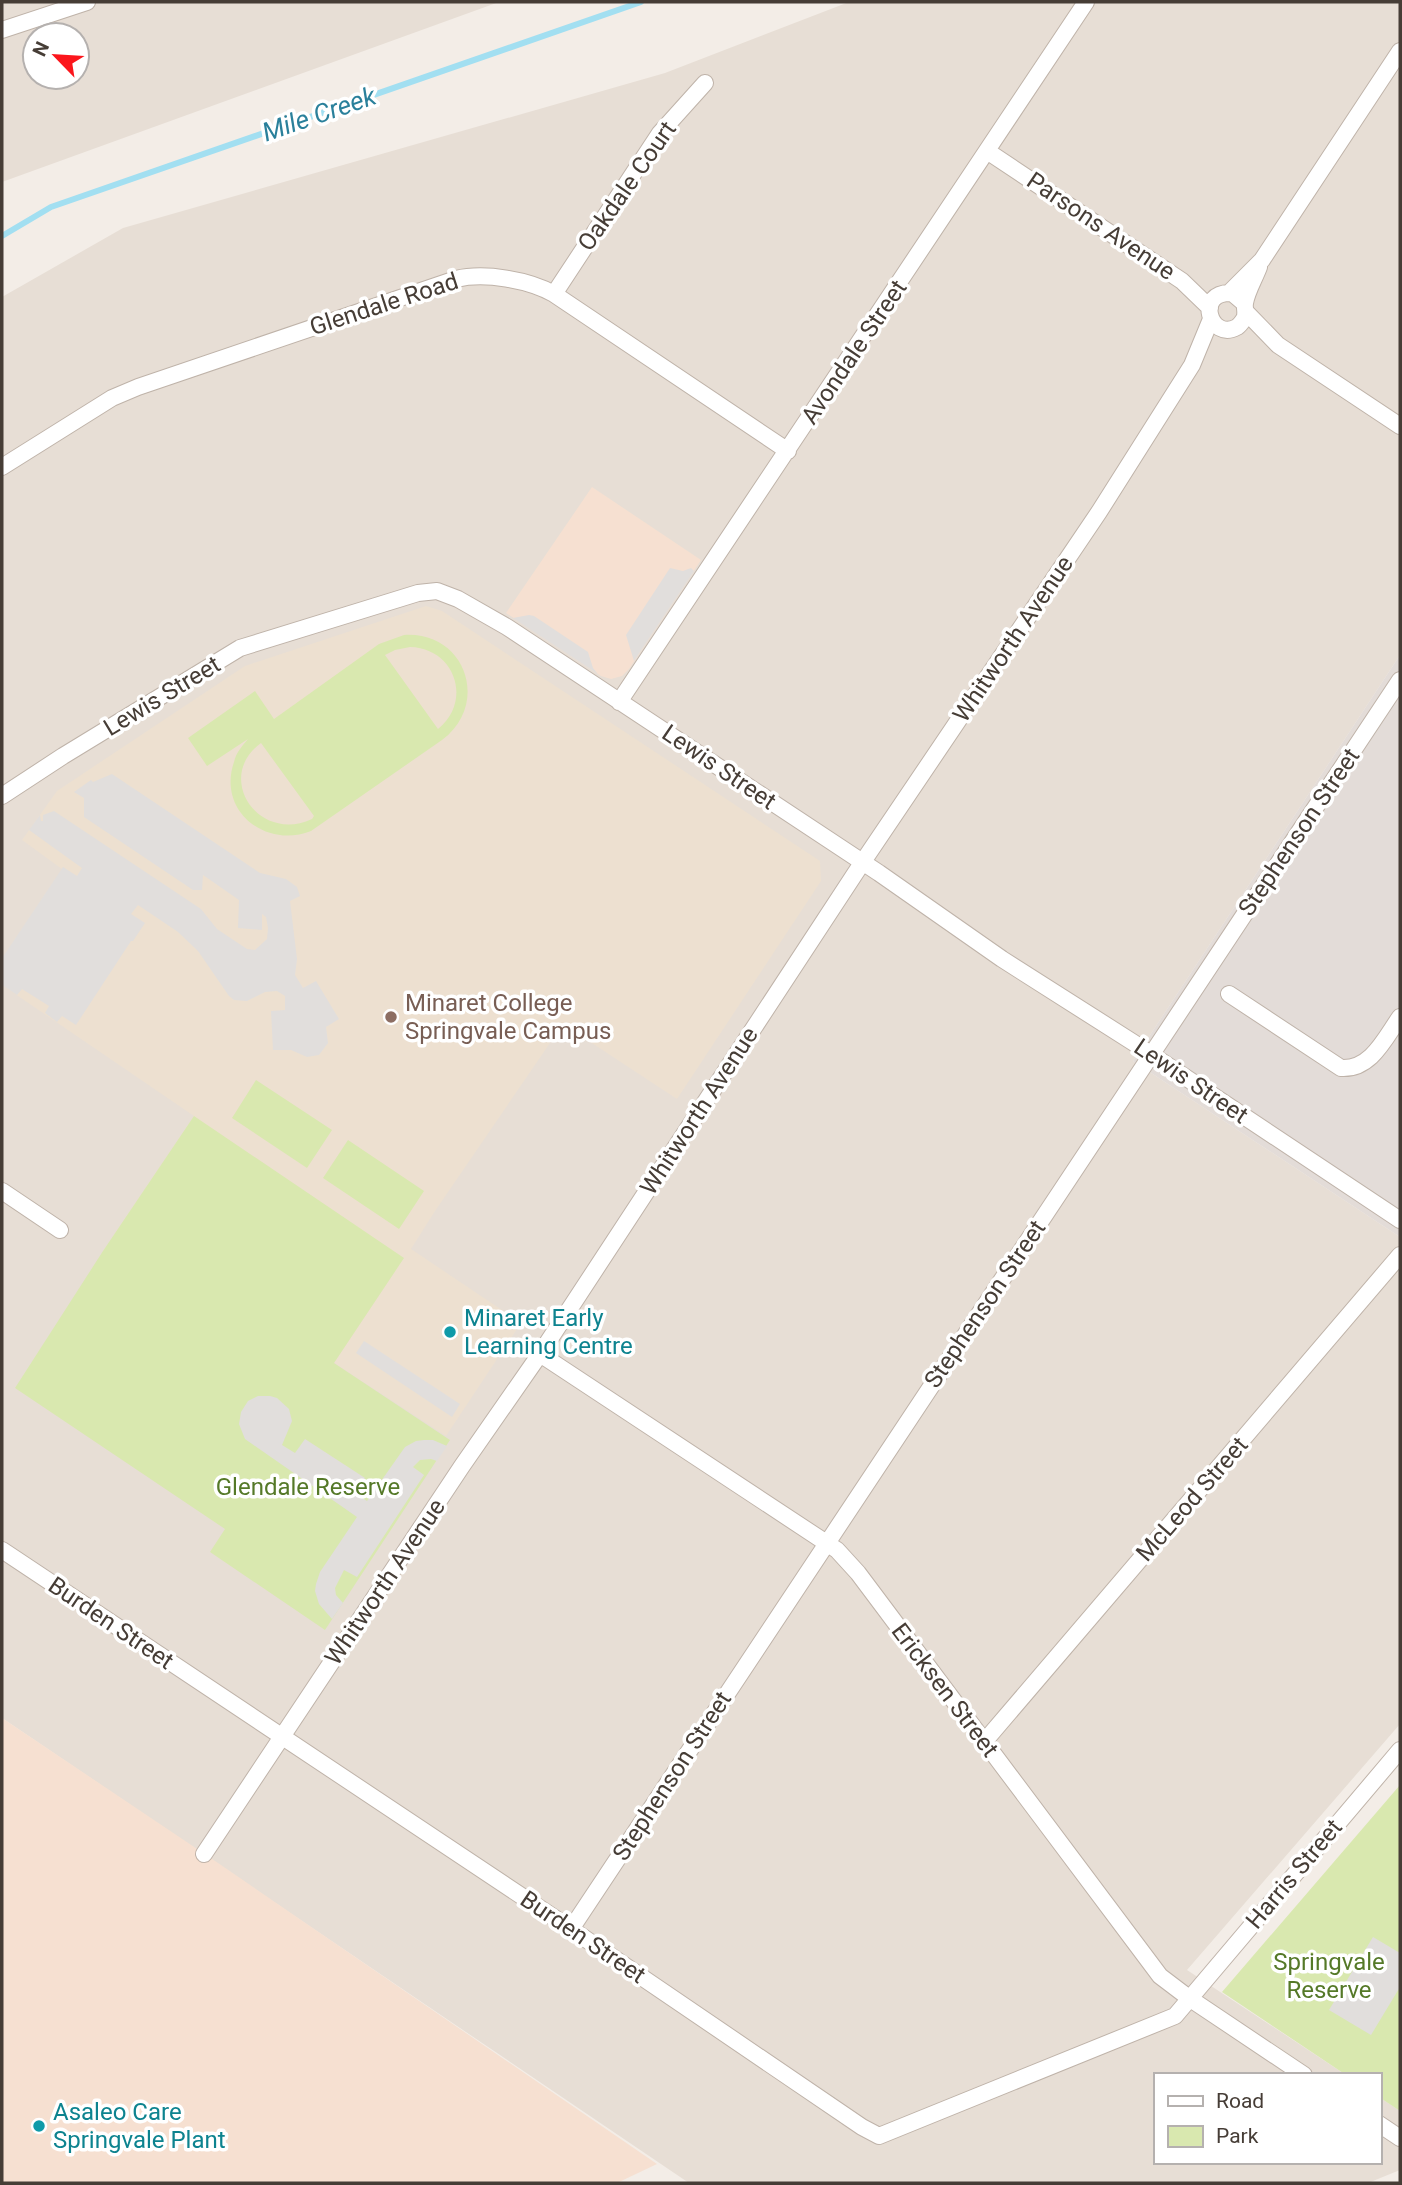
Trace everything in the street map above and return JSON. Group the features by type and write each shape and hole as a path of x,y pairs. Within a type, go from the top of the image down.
{"street":[{"path":"2,30 86,2"},
{"name":"Avondale Street","path":"619,702 1086,2"},
{"path":"1232,328 1244,320 1245,308 1262,260 1400,51"},
{"name":"Oakdale Court","path":"554,294 660,133 705,83"},
{"name":"Parsons Avenue","path":"987,151 1182,281 1211,314"},
{"path":"1262,260 1226,293 1212,301 1211,314 1219,327 1232,328 1278,345 1400,426"},
{"name":"Glendale Road","path":"2,467 112,398 138,387 456,279 475,276 523,282 554,294 788,451"},
{"path":"1182,281 1237,295 1278,345"},
{"name":"Whitworth Avenue","path":"204,1854 462,1466 540,1354 862,863 1099,512 1192,365 1211,314"},
{"name":"Whitworth Avenue","path":"1192,365 1232,328"},
{"name":"Lewis Street","path":"2,796 240,649 418,593 437,591 458,598 507,626 1002,959 1400,1220"},
{"name":"Stephenson Street","path":"571,1929 1400,680"},
{"path":"1229,994 1341,1068 1362,1065 1374,1054 1400,1017"},
{"path":"2,1191 60,1230"},
{"name":"McLeod Street","path":"984,1742 1400,1255"},
{"name":"Ericksen Street","path":"540,1354 836,1550 858,1573 1160,1976 1301,2073"},
{"name":"Burden Street","path":"2,1550 879,2136 1171,2018 1189,1998"},
{"name":"Harris Street","path":"1189,1998 1400,1749"},
{"path":"1381,2125 1400,2138"}],"shaded area":[{"path":"2,2 499,2 2,182"},
{"path":"849,2 1400,2 1400,655 1133,1061 1400,1237 1400,1724 1187,1970 1343,2073 1154,2073 1154,2164 1381,2164 1381,2098 1400,2111 1400,2170 1368,2183 689,2183 2,1718 2,297 123,228 665,73"},
{"path":"592,487 701,560 629,669 622,676 611,679 601,676 506,613"},
{"path":"670,568 683,571 691,568 694,571 634,661 626,635"},
{"name":"Minaret College Springvale Campus","path":"426,606 442,611 820,861 821,881 677,1099 563,1024 435,1211 411,1249 521,1323 446,1436 334,1363 103,1251 194,1116 2,985 2,958 62,869 22,840 57,791 245,666"},
{"path":"529,615 588,652 598,674 513,618"},
{"path":"1400,655 1400,1237 1133,1061"},
{"path":"112,774 260,873 286,879 297,887 300,896 290,901 297,959 295,975 303,988 316,981 339,1019 326,1027 328,1043 319,1055 307,1057 291,1050 273,1050 271,1011 285,1010 285,996 277,991 265,992 247,1001 234,1000 198,951 178,932 138,905 131,914 145,923 76,1025 62,1016 57,1022 45,1013 49,1006 22,989 17,995 2,985 2,958 63,867 77,876 82,868 29,830 40,815 43,821 43,815 54,811 201,909 217,929 247,949 255,950 267,939 266,917 262,914 262,930 238,928 239,900 203,875 202,890 193,890 84,817 84,798 74,792 91,780 93,782"},
{"path":"364,1341 460,1404 452,1417 356,1353"},
{"path":"258,1396 277,1398 289,1409 292,1421 282,1445 295,1453 305,1439 365,1478 355,1493 367,1501 405,1447 424,1440 433,1440 447,1446 437,1461 420,1460 413,1467 424,1475 357,1577 344,1570 335,1588 336,1595 343,1603 332,1619 319,1604 316,1584 320,1572 357,1517 245,1439 239,1424 241,1412 248,1401"},
{"path":"2,1718 657,2164 617,2183 2,2183"},
{"path":"1373,1937 1400,1953 1400,1987 1371,2035 1329,2010"}],"green space":[{"path":"404,635 425,637 443,645 456,657 464,672 468,689 465,707 457,725 442,740 311,831 278,835 249,822 239,810 233,796 231,780 236,756 248,739 207,766 188,738 255,691 274,719 379,644","holes":["410,647 438,656 448,666 454,678 455,705 438,729 385,655","261,743 314,816 312,819 292,824 275,822 260,815 249,803 242,789 242,773 247,757"]},
{"path":"256,1080 332,1130 307,1168 232,1118"},
{"name":"Glendale Reserve","path":"194,1116 404,1258 334,1363 450,1440 325,1630 210,1552 225,1529 15,1388"},
{"path":"348,1140 424,1191 399,1229 323,1178"},
{"name":"Springvale Reserve","path":"1400,1785 1400,2111 1381,2098 1381,2073 1343,2073 1222,1992"}],"waterway":[{"name":"Mile Creek","path":"2,236 51,207 641,2"}],"place":[{"name":"Minaret College Springvale Campus","path":"391,1017"},
{"name":"Minaret Early Learning Centre","path":"450,1332"},
{"name":"Asaleo Care Springvale Plant","path":"39,2126"}]}
